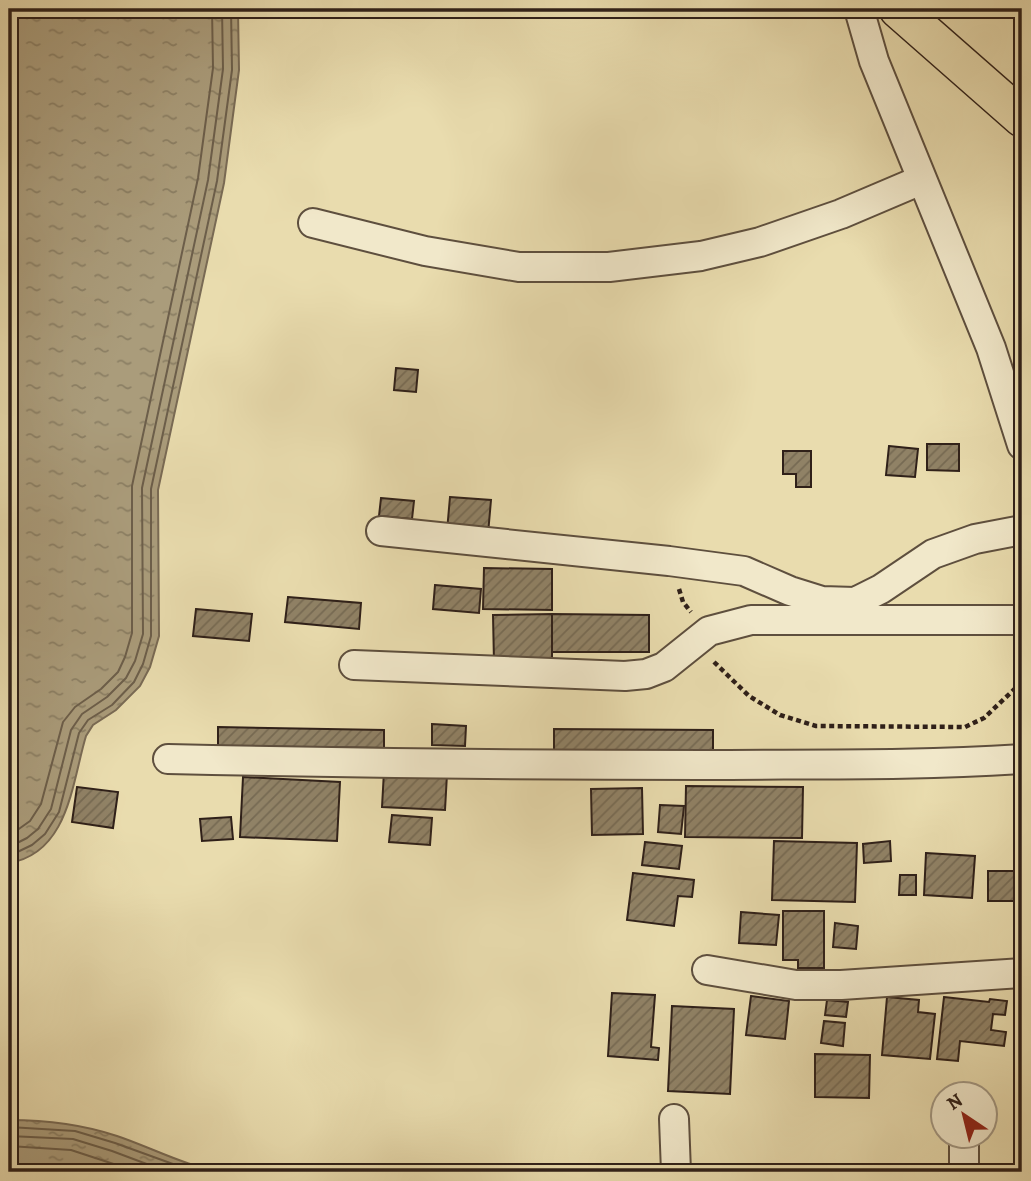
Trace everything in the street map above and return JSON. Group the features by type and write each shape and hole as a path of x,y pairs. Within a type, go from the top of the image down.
{"main road":[{"path":"898,9 1022,118"}],"street":[{"path":"859,9 874,61 991,348 1022,444"},
{"path":"313,223 425,251 519,267 609,267 701,256 760,242 841,214 921,180"},
{"path":"381,531 744,571 790,591 822,601 855,602 881,589 933,554 975,539 1022,530"},
{"path":"354,665 625,676 646,674 664,667 709,631 751,620 1022,620"},
{"path":"168,759 511,765 839,764 1022,759"},
{"path":"707,970 796,985 841,985 1022,973"},
{"path":"674,1119 676,1172"},
{"path":"964,1150 964,1172"}],"path":[{"path":"669,561 683,602 709,631 715,665 749,696 780,715 816,726 965,727 984,718 1022,682"}],"water":[{"path":"9,9 238,9 239,70 224,183 158,490 159,636 150,667 140,686 116,710 93,725 86,736 65,813 56,831 29,857 9,863"},
{"path":"9,1120 90,1128 184,1162 226,1172 9,1172"}],"building":[{"path":"396,368 418,370 416,392 394,390"},
{"path":"927,444 959,444 959,471 927,470"},
{"path":"889,446 918,449 915,477 886,475"},
{"path":"783,451 811,451 811,487 796,487 796,474 783,474"},
{"path":"450,497 491,500 488,534 447,531"},
{"path":"381,498 414,501 412,519 379,516"},
{"path":"484,568 552,569 552,610 483,609"},
{"path":"435,585 481,589 479,613 433,609"},
{"path":"288,597 361,603 359,629 285,622"},
{"path":"196,609 252,614 249,641 193,636"},
{"path":"552,614 552,661 494,662 493,615"},
{"path":"552,614 649,615 649,652 552,652"},
{"path":"432,724 466,726 465,746 432,745"},
{"path":"218,727 384,730 384,748 218,746"},
{"path":"554,729 713,730 713,754 554,753"},
{"path":"384,771 447,774 445,810 382,807"},
{"path":"243,777 340,782 337,841 240,837"},
{"path":"686,786 803,787 802,838 685,837"},
{"path":"77,787 118,792 113,828 72,822"},
{"path":"642,788 643,834 592,835 591,789"},
{"path":"660,805 684,806 681,834 658,832"},
{"path":"392,815 432,818 430,845 389,842"},
{"path":"231,817 233,839 202,841 200,819"},
{"path":"774,841 857,843 855,902 772,900"},
{"path":"890,841 891,861 864,863 863,844"},
{"path":"645,842 682,846 679,869 642,865"},
{"path":"926,853 975,856 972,898 924,895"},
{"path":"988,871 1022,871 1022,901 988,901"},
{"path":"633,873 694,880 692,897 678,896 674,926 627,920"},
{"path":"900,875 916,875 916,895 899,895"},
{"path":"783,911 824,911 824,968 798,968 798,960 783,960"},
{"path":"741,912 779,915 776,945 739,943"},
{"path":"835,923 858,926 856,949 833,947"},
{"path":"612,993 655,995 651,1047 659,1048 658,1060 608,1056"},
{"path":"751,996 789,1001 785,1039 746,1035"},
{"path":"1016,996 1022,996 1022,1037 1015,1037"},
{"path":"887,997 919,1000 918,1012 935,1014 930,1059 882,1055"},
{"path":"944,997 989,1002 990,999 1007,1001 1005,1015 993,1014 991,1030 1006,1032 1004,1046 960,1041 958,1061 937,1059"},
{"path":"827,1000 848,1002 846,1017 825,1015"},
{"path":"672,1006 734,1009 730,1094 668,1091"},
{"path":"824,1021 845,1023 843,1046 821,1043"},
{"path":"815,1054 870,1055 869,1098 815,1097"}]}
